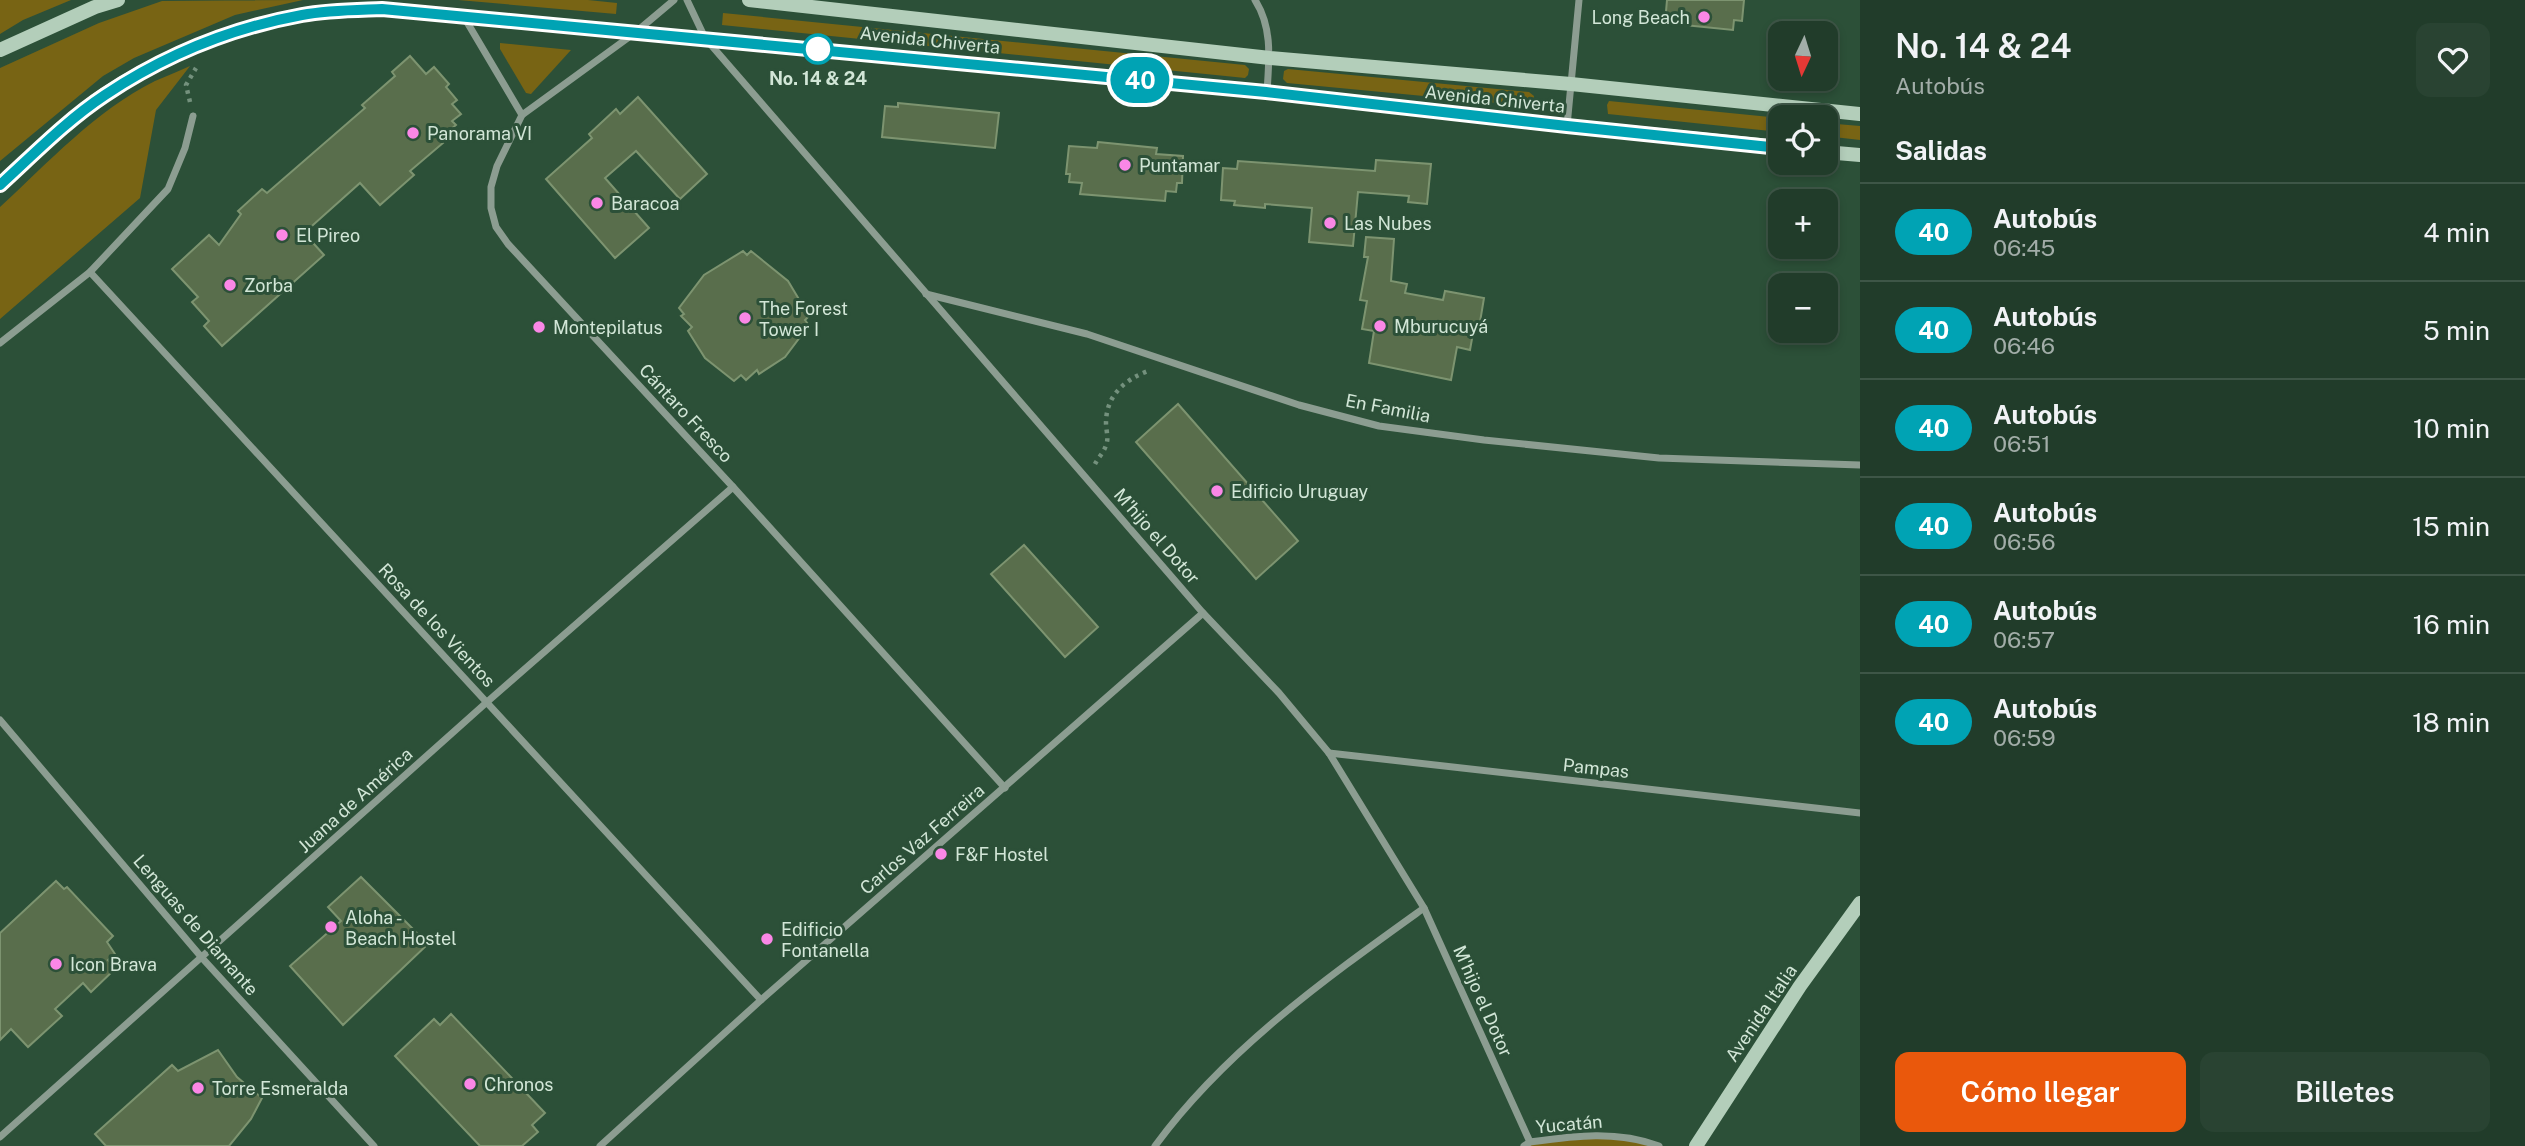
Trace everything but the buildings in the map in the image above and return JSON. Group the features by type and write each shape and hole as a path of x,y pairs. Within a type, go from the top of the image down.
{"street":[{"path":"0,50 95,7 118,0"},
{"name":"Cántaro Fresco","path":"674,0 636,32 522,115 497,166 491,187 491,208 496,227 508,244 733,487 1005,788"},
{"name":"M'hijo el Dotor","path":"687,0 705,38 1203,613 1279,692 1329,753 1424,908 1527,1144"},
{"name":"Avenida Chiverta","path":"749,0 1270,58 1860,114"},
{"path":"1255,0 1268,29 1270,58 1266,92"},
{"path":"1567,126 1579,0"},
{"name":"Avenida Chiverta","path":"0,185 103,96 176,54 238,30 304,14 382,9 1266,92 1768,147"},
{"path":"463,15 522,115"},
{"path":"0,343 90,272 168,189 185,148 193,116"},
{"path":"1838,153 1860,155"},
{"name":"Rosa de los Vientos","path":"90,272 761,1000"},
{"name":"En Familia","path":"925,294 1087,334 1299,405 1379,426 1659,458 1860,465"},
{"name":"Juana de América","path":"0,1138 487,702 733,487"},
{"name":"Carlos Vaz Ferreira","path":"600,1146 761,1000 1203,613"},
{"name":"Lenguas de Diamante","path":"0,720 203,958 374,1146"},
{"name":"Pampas","path":"1329,753 1860,813"},
{"name":"Avenida Italia","path":"1696,1146 1800,986 1860,903"},
{"path":"1156,1146 1224,1068 1293,1006 1424,908"},
{"name":"Yucatán","path":"1527,1144 1595,1134 1644,1140 1658,1146"}],"path":[{"path":"193,116 186,85 213,39"},
{"path":"1086,478 1108,443 1107,410 1111,399 1120,386 1132,377 1153,369 1157,357"}],"shaded area":[{"path":"0,0 71,0 23,20 0,34"},
{"path":"303,0 235,15 134,58 103,76 0,161 0,68 99,23 162,1"},
{"path":"458,0 588,0 617,3 616,14"},
{"path":"723,13 1245,65 1249,69 1245,78 722,25"},
{"path":"500,43 571,50 531,94 526,93 500,49"},
{"path":"190,66 156,110 140,198 0,319 0,207 73,138 113,107 155,81"},
{"path":"1288,69 1529,92 1534,96 1533,103 1529,106 1287,83 1283,79 1284,71"},
{"path":"1609,101 1768,117 1768,131 1608,114"},
{"path":"1838,124 1860,126 1860,140 1838,137"},
{"path":"1595,1134 1659,1146 1524,1146"}],"bus line":[{"name":"40","path":"0,185 103,96 176,54 238,30 304,14 382,9 1266,92 1768,147"}],"place":[{"name":"Long Beach","path":"1704,17"},
{"name":"No. 14 & 24","path":"818,49"},
{"name":"Panorama VI","path":"413,133"},
{"name":"Puntamar","path":"1125,165"},
{"name":"Baracoa","path":"597,203"},
{"name":"Las Nubes","path":"1330,223"},
{"name":"El Pireo","path":"282,235"},
{"name":"Zorba","path":"230,285"},
{"name":"The Forest Tower I","path":"745,318"},
{"name":"Mburucuyá","path":"1380,326"},
{"name":"Montepilatus","path":"539,327"},
{"name":"Edificio Uruguay","path":"1217,491"},
{"name":"F&F Hostel","path":"941,854"},
{"name":"Aloha - Beach Hostel","path":"331,927"},
{"name":"Edificio Fontanella","path":"767,939"},
{"name":"Icon Brava","path":"56,964"},
{"name":"Chronos","path":"470,1084"},
{"name":"Torre Esmeralda","path":"198,1088"}]}
